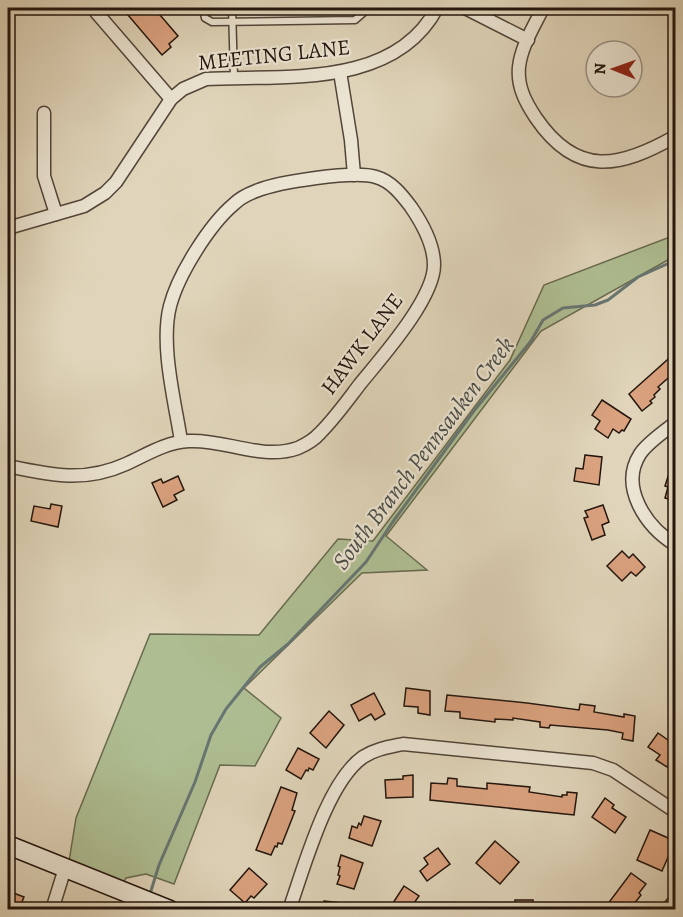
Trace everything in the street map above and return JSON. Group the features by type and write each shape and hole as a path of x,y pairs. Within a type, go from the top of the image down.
{"street":[{"name":"MEETING LANE","path":"8,228 84,206 105,193 116,182 171,99 194,82 234,77 340,72 366,66 415,39 428,25 437,8"},
{"path":"465,8 528,40"},
{"path":"543,8 528,40 519,68 522,92 543,128 563,149 575,157 605,162 636,154 675,136"},
{"path":"96,12 171,99"},
{"path":"340,72 354,175"},
{"path":"44,113 44,176 56,214"},
{"name":"HAWK LANE","path":"8,466 66,477 82,477 112,470 162,447 182,441 201,441 270,452 296,449 309,443 319,435 373,369 420,304 432,279 434,266 430,242 404,198 385,181 376,177 354,175 268,187 244,197 216,223 185,269 170,307 167,335 182,441"},
{"path":"675,422 642,451 634,464 632,482 638,505 648,522 663,537 675,544"},
{"path":"289,909 327,805 344,777 362,758 378,749 402,744 593,763 613,770 675,812"},
{"path":"8,845 170,909"},
{"path":"52,909 65,868"},
{"path":"671,909 675,903"}],"lane":[{"path":"203,8 203,15 208,20 233,21 355,20 363,13 364,8"},
{"path":"232,8 234,77"}],"green space":[{"path":"675,235 675,256 541,331 386,536 427,570 362,573 244,688 281,718 255,766 220,765 174,884 146,874 126,878 119,891 68,868 76,818 150,634 259,635 338,539 373,541 510,360 544,285"}],"building":[{"path":"122,8 154,8 178,36 169,44 171,47 162,55"},
{"path":"675,353 675,372 658,387 660,389 650,401 652,403 642,411 629,394"},
{"path":"602,400 631,419 624,431 619,433 613,429 608,438 595,429 600,421 592,415"},
{"path":"585,455 602,457 599,485 574,481 576,468 583,469"},
{"path":"674,458 675,501 665,498 668,487 665,486"},
{"path":"178,476 184,490 174,495 177,500 163,507 152,483 161,479 163,483"},
{"path":"51,504 62,506 58,527 31,521 34,506 50,509"},
{"path":"603,505 609,522 602,525 605,535 592,540 584,518 588,517 585,511"},
{"path":"622,551 629,558 633,554 645,567 636,576 631,572 622,581 607,566"},
{"path":"406,688 430,691 430,715 418,713 418,707 404,706"},
{"path":"374,693 385,714 375,720 371,714 359,721 351,705"},
{"path":"447,695 579,710 580,704 595,706 594,712 624,717 624,714 635,716 633,741 622,739 623,733 608,730 550,725 549,728 540,727 540,722 513,718 513,720 495,719 495,722 460,718 460,712 445,711"},
{"path":"329,711 344,725 326,748 310,733"},
{"path":"658,733 675,745 675,756 667,767 656,760 660,755 648,747"},
{"path":"298,748 319,759 313,770 309,768 308,771 306,770 301,779 286,770"},
{"path":"413,775 413,797 386,798 385,780 403,779 403,776"},
{"path":"448,778 457,779 457,786 487,789 487,783 530,787 529,792 562,797 562,795 567,795 567,792 577,793 574,815 430,800 431,783 447,784"},
{"path":"281,787 297,793 292,810 295,811 282,844 278,843 277,847 275,846 271,855 256,850"},
{"path":"605,798 614,805 612,808 626,817 615,833 592,817"},
{"path":"364,816 381,821 372,846 349,838 352,826 357,828 359,823 361,825"},
{"path":"650,830 675,841 662,871 637,860"},
{"path":"495,841 519,862 500,884 476,863"},
{"path":"438,848 450,864 427,881 420,871 428,864 424,858"},
{"path":"341,855 363,863 354,889 337,884 340,876 338,866"},
{"path":"249,868 267,884 254,898 251,896 245,903 230,890"},
{"path":"631,873 646,884 639,893 641,895 630,909 604,909"},
{"path":"404,886 419,896 414,903 423,909 399,909 400,906 393,903"},
{"path":"8,891 24,897 19,909 8,909"},
{"path":"515,900 533,900 533,909 515,909"},
{"path":"324,901 350,904 349,909 323,909"}],"waterway":[{"name":"South Branch Pennsauken Creek","path":"150,894 159,865 195,782 211,735 226,709 260,667 288,644 366,562 473,412 531,341 543,320 563,308 595,305 608,300 638,277 676,260"}]}
